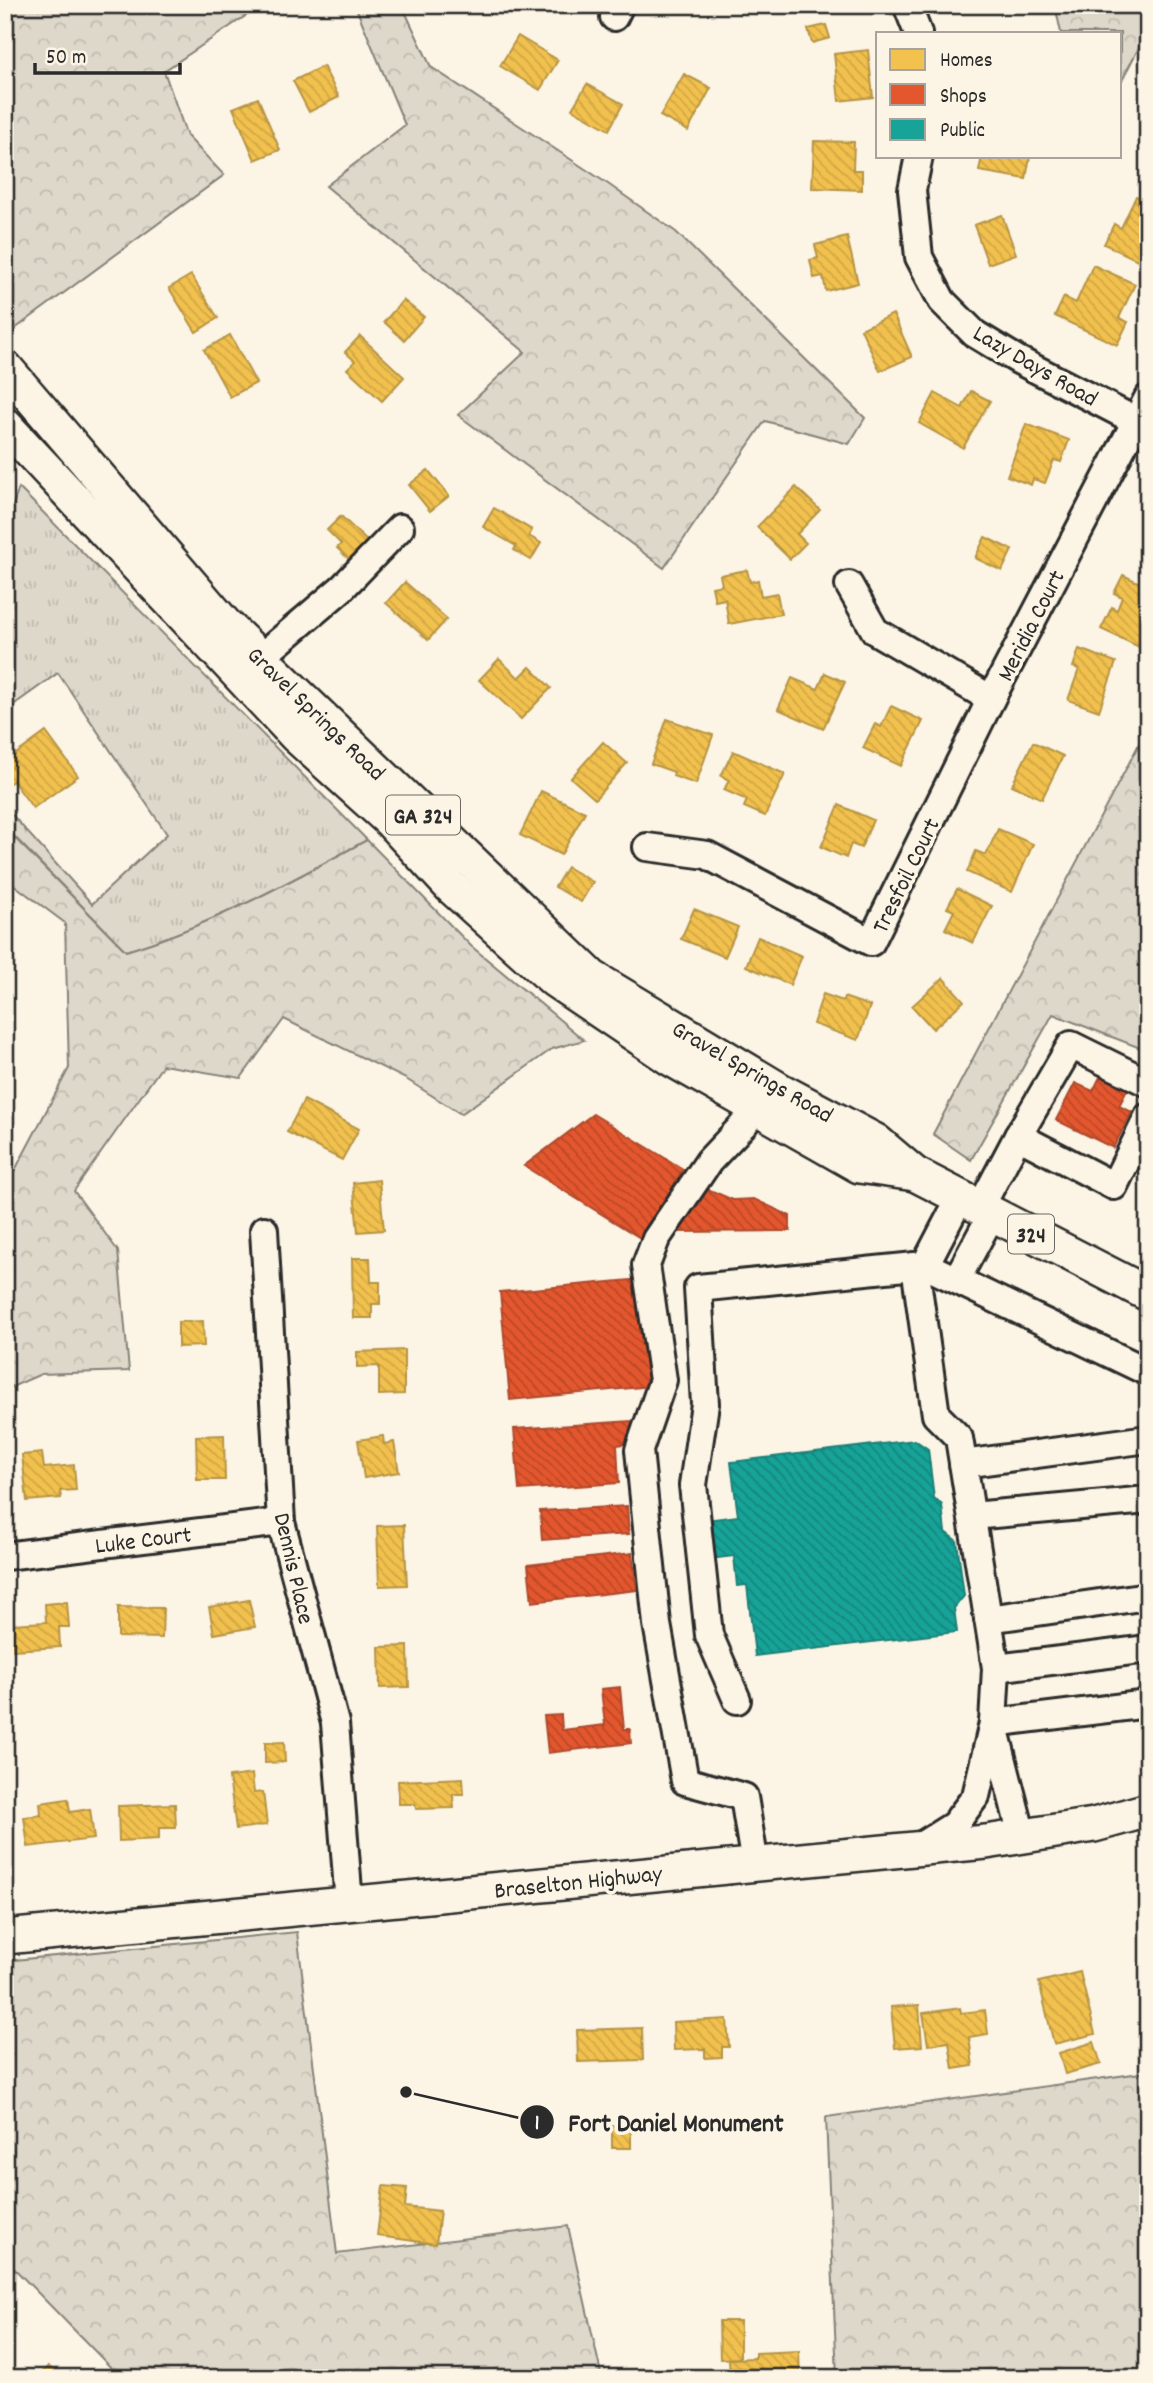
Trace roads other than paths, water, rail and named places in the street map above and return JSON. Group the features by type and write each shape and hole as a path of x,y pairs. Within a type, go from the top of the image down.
{"main road":[{"name":"Gravel Springs Road","path":"5,367 225,624 592,977 780,1090 876,1140 915,1174 1148,1294"},
{"name":"Gravel Springs Road","path":"5,425 296,736 390,821 451,887 554,980 671,1059 859,1166 915,1174"},
{"name":"Braselton Highway","path":"5,1937 917,1848 1094,1825 1148,1810"}],"street":[{"path":"907,5 918,32"},
{"name":"Lazy Days Road","path":"919,158 912,190 919,257 942,301 975,334 1018,360 1142,409"},
{"name":"Meridia Court","path":"849,585 875,631 991,699 1142,409"},
{"path":"260,658 342,588 400,528"},
{"name":"Tresfoil Court","path":"647,847 707,855 872,942 991,699"},
{"path":"957,1279 978,1207 1071,1045 1148,1083"},
{"path":"755,1107 745,1123 709,1161 656,1239 646,1265 663,1380 639,1450 657,1624 685,1781 744,1797 755,1865"},
{"path":"1018,1136 1114,1186 1137,1166 1148,1117"},
{"path":"920,1265 978,1207"},
{"name":"Dennis Place","path":"264,1230 281,1522 335,1723 349,1904"},
{"path":"917,1848 954,1825 976,1796 993,1723 996,1668 959,1438 936,1415 920,1265"},
{"path":"737,1700 709,1635 694,1485 705,1404 698,1288 920,1265 957,1279 1148,1372"},
{"path":"963,1464 1148,1439"},
{"path":"972,1516 1148,1500"},
{"name":"Luke Court","path":"5,1556 281,1522"},
{"path":"988,1619 1148,1596"},
{"path":"996,1668 1148,1649"},
{"path":"993,1723 1148,1704"},
{"path":"993,1723 1022,1836"}],"place":[{"name":"Fort Daniel Monument","path":"406,2092"}]}
